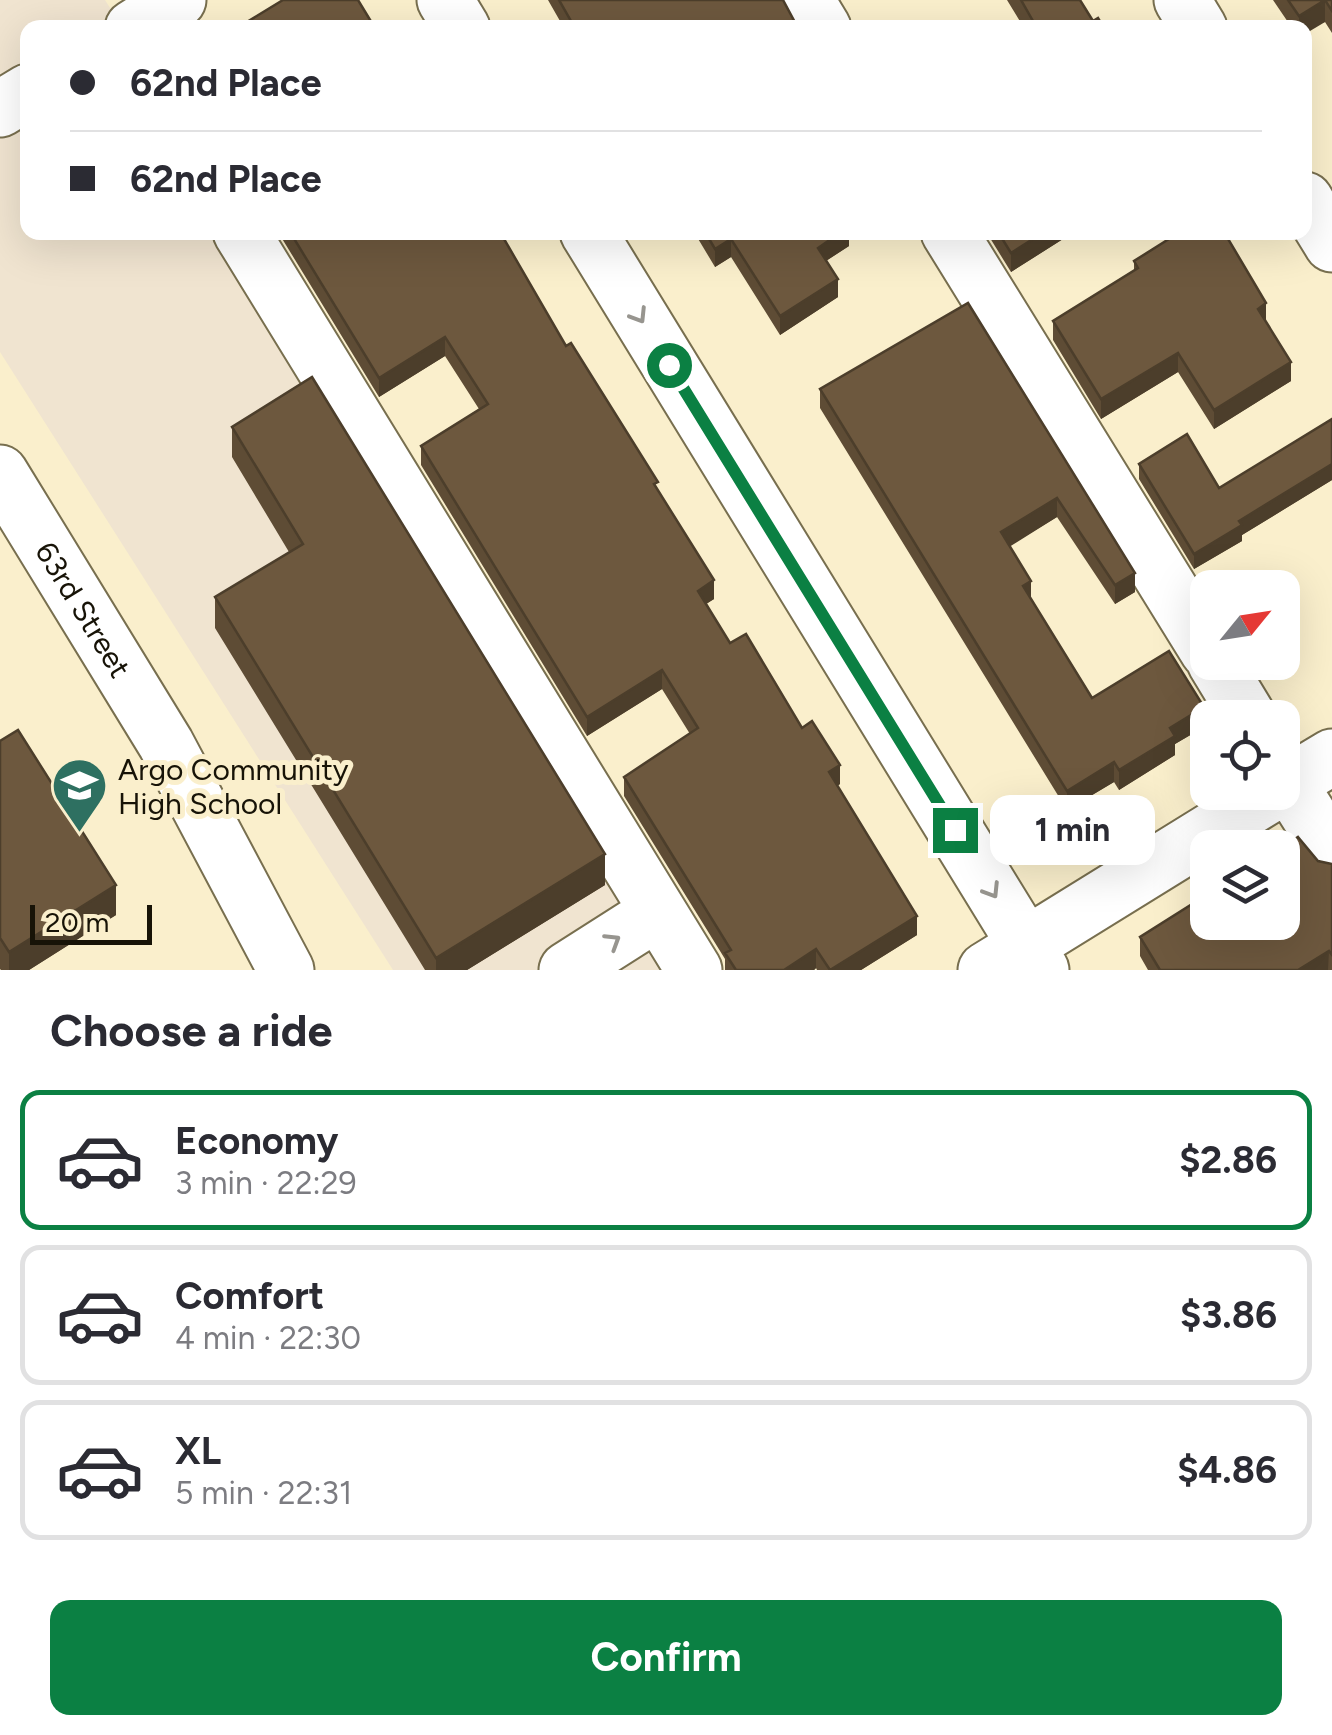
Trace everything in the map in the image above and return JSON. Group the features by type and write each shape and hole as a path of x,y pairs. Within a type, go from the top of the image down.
{"street":[{"path":"146,20 178,0"},
{"path":"1312,211 1332,244"},
{"path":"246,240 694,970"},
{"path":"593,240 1018,962 1244,810"},
{"path":"954,240 1190,622"},
{"name":"63rd Street","path":"0,473 166,744 324,970"},
{"name":"63rd Street","path":"166,744 286,970"},
{"path":"1300,793 1332,852"},
{"path":"567,970 658,912"}],"shaded area":[{"path":"0,0 105,0 118,20 20,20 20,240 252,240 702,970 393,970 0,352"}],"building":[{"path":"283,0 358,0 370,20 250,20"},
{"path":"559,0 783,0 794,20 570,20"},
{"path":"1021,0 1080,0 1092,20 1032,20"},
{"path":"1288,0 1325,0 1299,16"},
{"path":"295,240 505,240 566,346 571,343 658,482 654,484 714,580 698,591 730,643 746,634 802,728 812,721 840,765 829,772 917,916 830,970 816,949 784,970 736,970 725,953 731,950 624,777 698,728 662,670 587,717 421,446 488,404 445,337 379,378"},
{"path":"710,240 729,240 715,249"},
{"path":"732,240 830,240 818,248 838,279 780,316"},
{"path":"1003,240 1031,240 1011,253"},
{"path":"1167,240 1229,240 1266,303 1258,309 1291,362 1214,410 1178,353 1101,399 1053,321 1138,268 1134,261"},
{"path":"968,303 1135,573 1115,585 1057,498 1001,532 1031,581 1023,586 1092,698 1169,651 1200,700 1190,700 1190,716 1170,728 1175,736 1119,770 1114,762 1067,791 820,389"},
{"path":"312,377 605,854 436,958 215,597 303,544 232,427"},
{"path":"1332,419 1332,464 1239,521 1242,525 1194,554 1139,464 1187,434 1219,488"},
{"path":"18,730 116,885 9,952 0,938 0,741"},
{"path":"1300,839 1318,861 1332,864 1332,955 1329,951 1298,970 1160,970 1140,937 1190,905 1190,940 1300,940"}],"place":[{"name":"Argo Community High School","path":"79,835"}],"route":[{"path":"669,365 955,830"}]}
